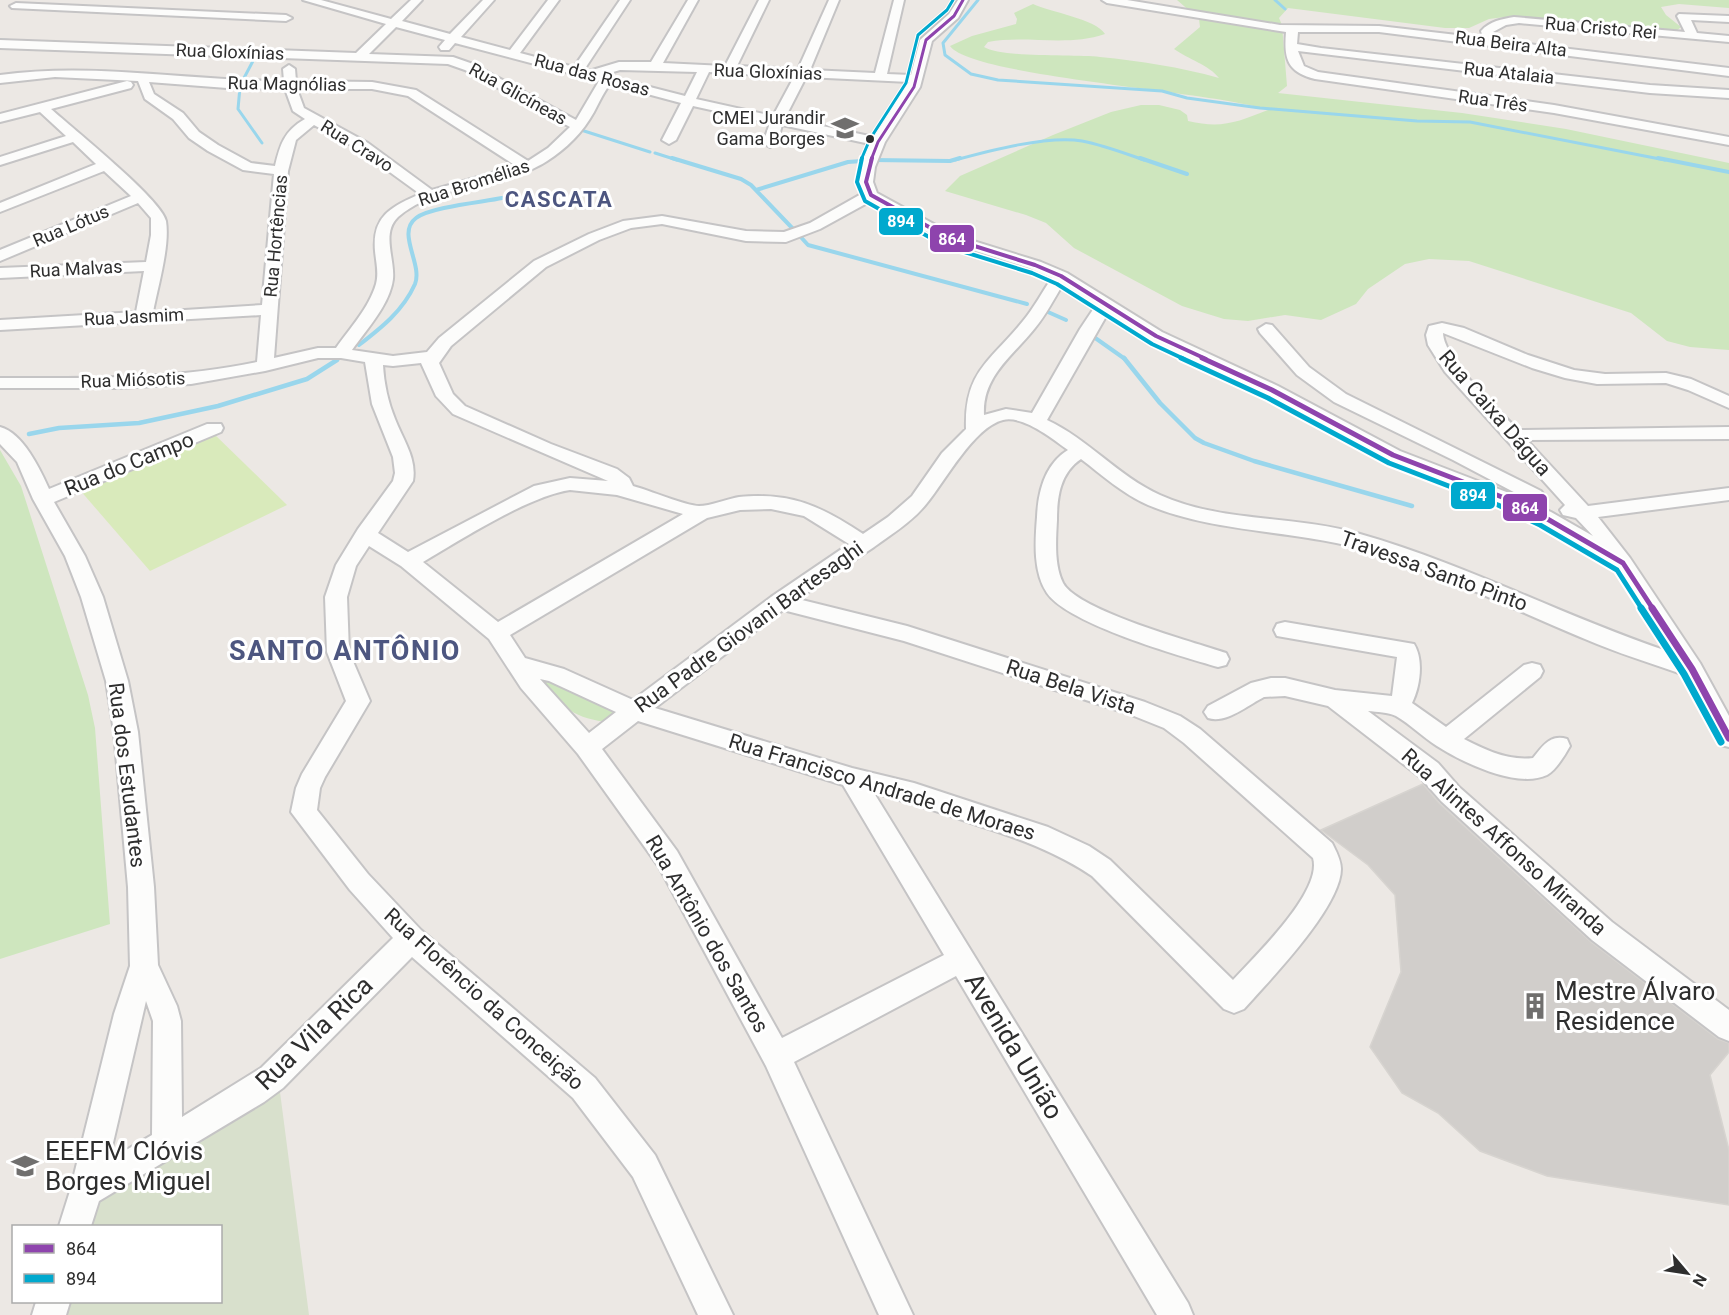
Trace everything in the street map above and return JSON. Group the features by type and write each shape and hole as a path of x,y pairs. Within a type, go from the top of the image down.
{"street":[{"name":"Rua das Rosas","path":"308,0 687,101 878,142"},
{"path":"359,57 417,0"},
{"path":"434,59 489,0"},
{"path":"513,54 554,0"},
{"path":"583,73 625,0"},
{"path":"655,66 693,0"},
{"path":"729,70 764,0"},
{"path":"770,143 777,121 803,73 834,0"},
{"path":"880,77 899,0"},
{"path":"963,0 954,16 926,40 917,79 909,96 878,142 868,167 866,182 871,195 949,238 1035,265 1061,276 1156,336 1272,390 1374,445 1544,517 1623,563"},
{"name":"Rua Beira Alta","path":"1107,0 1292,29 1379,29 1729,72"},
{"path":"17,6 286,18"},
{"path":"1694,36 1682,17 1689,15 1729,19"},
{"name":"Rua Cristo Rei","path":"1490,41 1487,31 1493,26 1504,21 1519,20 1729,39"},
{"path":"1290,46 1292,29"},
{"name":"Rua Gloxínias","path":"0,44 273,50 288,55 434,59 460,63"},
{"name":"Rua Atalaia","path":"1290,46 1650,89 1729,94"},
{"name":"Rua Três","path":"1290,46 1292,58 1298,67 1322,77 1554,109 1729,141"},
{"name":"Rua Cravo","path":"288,55 290,85 295,105 299,111 363,146 430,195"},
{"name":"Rua Glicíneas","path":"460,63 577,126"},
{"name":"Rua Gloxínias","path":"583,73 619,66 655,66 917,79"},
{"path":"669,140 705,69"},
{"name":"Rua Magnólias","path":"0,79 24,74 67,74 143,80 365,85 406,91 527,167"},
{"path":"0,118 143,80 149,96 178,116 194,135 213,148 248,167 281,171"},
{"name":"Rua Bromélias","path":"341,353 383,288 384,226 400,208 430,195 527,167 547,157 577,126 599,87 607,80"},
{"path":"42,106 141,197 158,218 160,225 144,316"},
{"name":"Rua Hortências","path":"265,366 281,171 290,136 294,130 313,120"},
{"path":"0,161 76,137"},
{"path":"0,208 105,165"},
{"path":"625,492 622,482 610,473 544,448 459,410 445,396 430,363 432,357 445,342 540,264 594,237 628,224 662,220 746,236 786,237 815,226 871,195"},
{"name":"Rua Lótus","path":"0,256 141,197"},
{"name":"Rua Malvas","path":"0,273 153,266"},
{"path":"975,430 973,409 978,386 988,368 1030,323 1061,276"},
{"path":"1036,422 1088,329 1106,303"},
{"name":"Rua Jasmim","path":"0,325 269,310"},
{"name":"Rua Caixa Dágua","path":"1692,669 1623,563 1574,511 1441,355 1434,334 1435,330 1442,328 1458,332 1556,370 1588,378 1611,380 1657,377 1673,379 1729,403"},
{"path":"1266,329 1303,371 1340,398 1460,456 1509,483 1574,511 1729,494"},
{"path":"265,366 318,353 341,353 374,359 409,361 432,357"},
{"name":"Rua Florêncio da Conceição","path":"374,359 374,373 379,395 386,419 405,462 406,473 403,481 346,565 336,597 338,652 358,701 314,774 308,788 304,812 359,882 411,939 584,1088 644,1166 716,1315"},
{"name":"Rua Miósotis","path":"0,383 117,383 191,379 265,366"},
{"name":"Travessa Santo Pinto","path":"975,430 988,419 1000,415 1018,415 1036,422 1151,499 1172,507 1204,516 1353,538 1495,590 1596,635 1692,669"},
{"name":"Rua do Campo","path":"43,499 214,428"},
{"name":"Rua Padre Giovani Bartesaghi","path":"586,747 779,602 895,522 930,486 949,457 975,430"},
{"path":"1511,436 1571,432 1665,436 1729,434"},
{"name":"Rua dos Estudantes","path":"0,433 26,460 43,499 75,556 92,597 117,681 126,732 138,851 144,966 128,1014 86,1191 76,1225"},
{"path":"1080,450 1065,459 1054,478 1048,495 1047,562 1053,585 1060,596 1109,621 1218,659"},
{"path":"408,561 477,522 538,491 554,486 589,485 625,492 700,513"},
{"path":"497,633 700,513 723,505 797,506 811,511 863,544"},
{"name":"Rua Antônio dos Santos","path":"365,534 408,561 497,633 529,682 586,747 668,859 776,1056 896,1315"},
{"name":"Rua Bela Vista","path":"779,602 907,634 1137,708 1172,722 1248,783 1323,851 1329,865 1321,893 1282,944 1234,1000"},
{"path":"1285,630 1406,650 1408,653 1406,692 1399,706"},
{"name":"Rua Francisco Andrade de Moraes","path":"517,664 556,675 635,711 852,778 925,797 1048,838 1080,854 1101,868 1234,1000"},
{"path":"1692,669 1729,738"},
{"path":"1446,740 1532,671"},
{"path":"1216,712 1260,689 1271,687 1285,687 1335,699"},
{"name":"Rua Alintes Affonso Miranda","path":"1335,699 1399,706 1446,740 1486,761 1522,769 1540,767 1558,746"},
{"name":"Rua Alintes Affonso Miranda","path":"1335,699 1429,770 1450,794 1602,931 1729,1027"},
{"name":"Avenida União","path":"852,778 1176,1315"},
{"name":"Rua Vila Rica","path":"86,1191 253,1092 272,1078 411,939"},
{"path":"776,1056 962,959"},
{"name":"Rua dos Estudantes","path":"144,966 163,1006 167,1021 167,1142"}],"green space":[{"path":"1177,0 1729,0 1729,8 1679,4 1661,7 1666,15 1681,27 1675,32 1505,17 1489,19 1469,28 1445,28 1288,8 1279,18 1282,25 1287,86 1278,93 1462,113 1566,129 1729,163 1729,350 1690,347 1667,341 1631,313 1469,261 1429,259 1405,264 1368,289 1356,304 1321,320 1285,315 1248,321 1224,319 1182,306 1074,248 1046,223 945,191 960,176 1111,112 1141,105 1159,105 1180,110 1187,115 1188,121 1220,124 1238,121 1268,110 1199,96 1046,75 1001,66 968,57 950,46 972,36 1016,24 1017,19 1014,13 1033,4 1083,20 1105,34 1076,40 1002,40 988,42 984,47 1006,53 1130,60 1219,78 1210,69 1174,49 1200,27 1199,19"},
{"path":"211,431 287,505 150,571 79,489"},
{"path":"0,450 21,486 88,695 95,728 110,924 0,959"},
{"path":"543,675 618,711 610,722 578,715 562,705 538,682"},
{"path":"277,1069 309,1315 66,1315 70,1303 222,1303 222,1225 90,1225 105,1168"}],"building":[{"name":"Mestre Álvaro Residence","path":"1423,784 1439,803 1591,942 1718,1039 1729,1043 1729,1052 1710,1075 1729,1150 1729,1205 1547,1176 1480,1151 1438,1113 1402,1093 1370,1047 1401,972 1395,895 1368,865 1321,830"}],"waterway":[{"path":"978,0 943,43 945,55 971,74 998,80 1162,91 1187,98 1260,108 1417,121 1470,122 1665,160"},
{"path":"1275,0 1285,9"},
{"path":"0,40 16,41"},
{"path":"244,78 254,59 251,54"},
{"path":"240,87 238,109 262,143"},
{"path":"581,130 650,152"},
{"path":"955,160 984,152 1052,140 1082,141 1144,160"},
{"path":"655,153 677,160"},
{"path":"672,158 741,179 751,185 796,232"},
{"path":"873,160 950,161 960,158"},
{"path":"1140,158 1187,174"},
{"path":"1658,158 1729,172"},
{"path":"756,190 848,162 862,161"},
{"path":"359,345 398,311 415,284 416,267 409,232 416,218 444,208 502,198"},
{"path":"799,235 808,245 1027,304"},
{"path":"1048,312 1066,320"},
{"path":"1091,335 1125,359"},
{"path":"1125,359 1160,403 1195,438 1204,443 1254,461 1412,506"},
{"path":"29,434 59,428 139,423 218,406 307,379 337,360"}],"transit line":[{"name":"894","path":"953,0 947,10 918,35 906,83 870,139 859,164 857,182 865,201 945,246 1032,273 1057,284 1152,344 1268,398 1389,463 1498,505 1540,525 1617,570 1684,674 1721,742"},
{"name":"864","path":"963,0 954,16 926,40 914,87 878,142 868,167 866,182 871,195 949,238 1035,265 1061,276 1156,336 1272,390 1393,455 1502,497 1544,517 1623,563 1692,669 1729,738"}],"place":[{"name":"CMEI Jurandir Gama Borges","path":"845,128"},
{"name":"Mestre Álvaro Residence","path":"1535,1006"},
{"name":"EEEFM Clóvis Borges Miguel","path":"25,1166"}],"district":[{"name":"CASCATA","path":"559,199"},
{"name":"SANTO ANTÔNIO","path":"345,651"}]}
